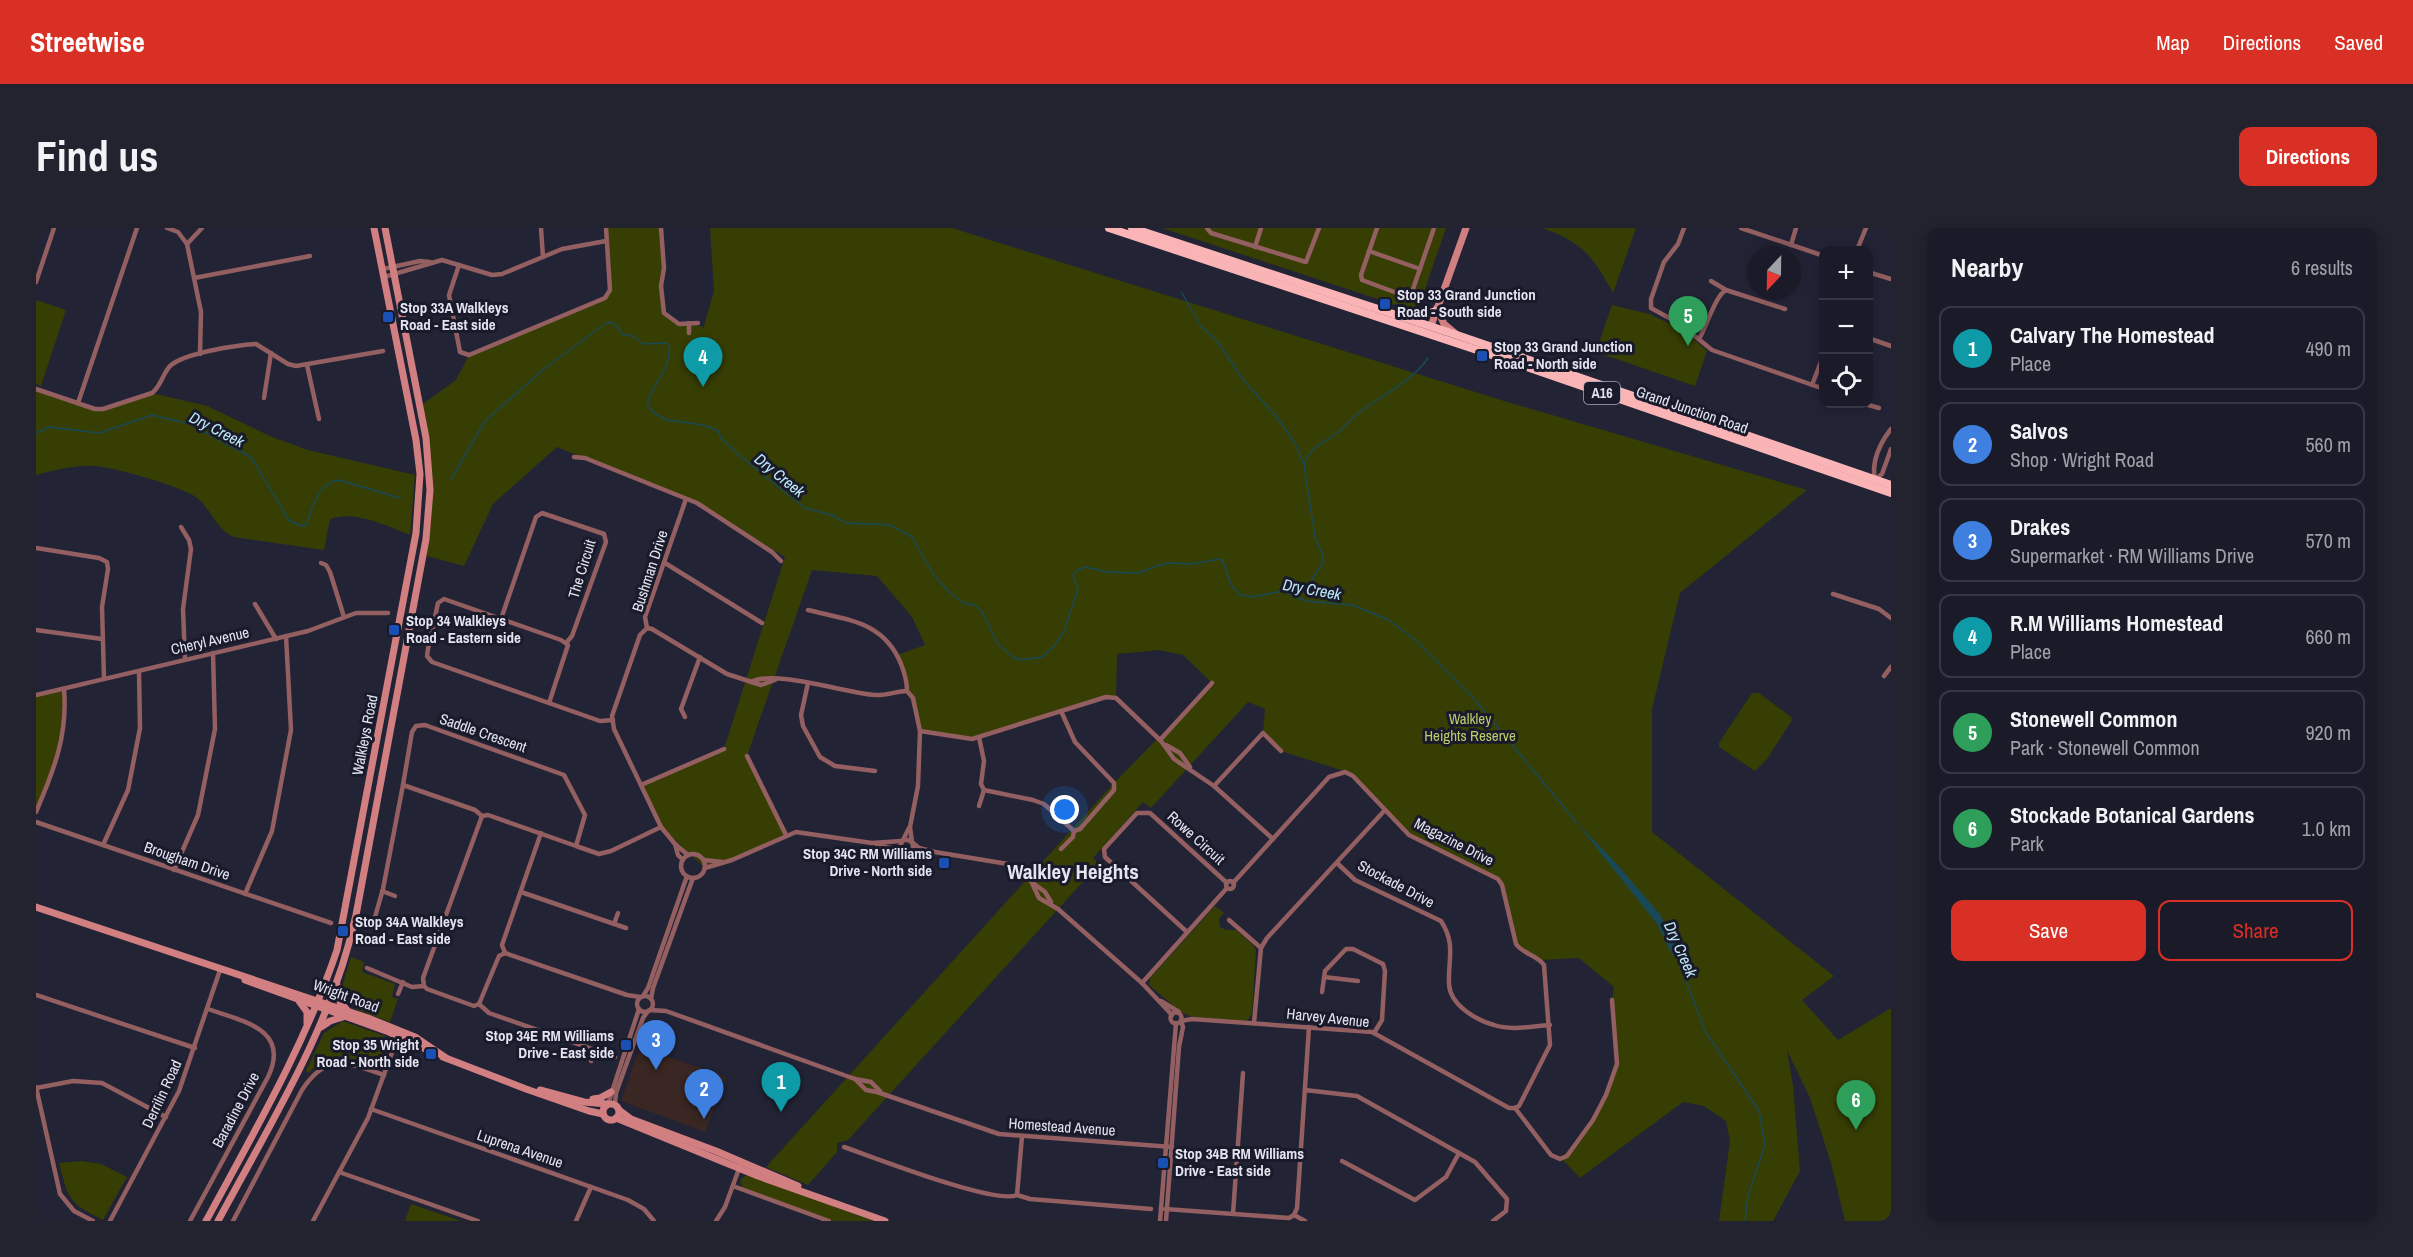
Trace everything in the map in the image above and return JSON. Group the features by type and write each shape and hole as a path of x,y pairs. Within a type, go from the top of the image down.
{"highway":[{"name":"Grand Junction Road","path":"1109,228 1430,330 1874,483 1891,485"},
{"name":"Grand Junction Road","path":"1132,228 1410,319 1430,330 1457,335 1874,483 1891,493"},
{"path":"1410,319 1437,310"}],"main road":[{"name":"Walkleys Road","path":"206,1221 306,1031 337,950 418,519 420,474 416,440 374,228"},
{"name":"Walkleys Road","path":"218,1221 319,1028 337,984 356,915 425,544 430,503 426,438 385,228"},
{"path":"1430,330 1466,228"},
{"path":"1437,310 1444,324 1457,335"},
{"name":"Wright Road","path":"36,907 220,970 241,974 318,1004 414,1037 446,1058"},
{"path":"319,1028 347,1014 340,1002 337,984"},
{"path":"306,1031 308,1014 302,998 314,994 325,986"},
{"name":"Wright Road","path":"347,1014 446,1058 522,1087 603,1114 607,1119 616,1118 741,1164"},
{"name":"Wright Road","path":"522,1087 555,1093 585,1102 613,1106 631,1119 807,1192 885,1221"},
{"path":"555,1093 598,1099 611,1092"},
{"path":"603,1114 604,1107 613,1106 616,1118"}],"street":[{"path":"36,282 39,265 54,228"},
{"path":"78,403 137,228"},
{"path":"167,228 178,232 187,244 201,312 200,354"},
{"path":"187,244 202,228"},
{"path":"541,228 543,257"},
{"path":"459,265 449,294 450,304 460,352 469,355 605,298 610,290 606,228"},
{"path":"661,228 664,268 661,286 664,313 679,324 698,323"},
{"path":"1207,228 1211,233 1306,262 1319,228"},
{"path":"1255,247 1261,228"},
{"path":"1377,228 1361,275 1362,280 1405,296 1409,296 1434,228"},
{"path":"1741,228 1819,254"},
{"path":"1791,245 1796,228"},
{"path":"1859,246 1866,228"},
{"path":"1683,229 1678,244 1664,262 1650,303 1651,308 1680,324 1712,350 1819,387"},
{"path":"382,269 393,270 442,260 492,275 502,274 562,249 606,241"},
{"path":"1369,251 1420,269"},
{"path":"194,279 310,256"},
{"path":"384,277 393,270"},
{"path":"1873,273 1891,279"},
{"path":"1711,281 1726,290 1785,309"},
{"path":"1699,339 1707,326 1717,298 1726,290"},
{"path":"689,323 689,333"},
{"path":"1873,340 1891,346"},
{"path":"36,389 103,409 149,394 157,389 172,365 182,359 200,354 253,344 293,366 383,351"},
{"path":"264,398 271,353"},
{"path":"308,365 319,419"},
{"path":"1812,385 1819,367"},
{"path":"1873,406 1879,408"},
{"path":"1874,483 1873,469 1883,439 1891,429"},
{"path":"1874,483 1882,474 1891,449"},
{"path":"574,457 585,458 706,510 772,552 781,561"},
{"name":"Bushman Drive","path":"613,720 615,706 637,645 643,631 647,628 645,617 686,500"},
{"name":"The Circuit","path":"501,619 536,517 542,513 604,534 606,542 572,636 566,643"},
{"path":"181,527 189,540 191,549 183,609 184,659"},
{"path":"36,548 99,558 107,562 103,598 104,679"},
{"path":"321,563 330,572 344,617"},
{"path":"665,563 762,623"},
{"path":"1833,594 1879,609 1891,618"},
{"path":"549,703 567,653 566,643 444,599 438,603 428,656 432,662 600,721 613,720 614,729 661,827 688,855 698,855 704,860 728,861"},
{"path":"255,604 276,639"},
{"path":"808,610 868,626 895,648 907,680 907,691 913,698 920,731 919,778 910,826 913,851"},
{"name":"Cheryl Avenue","path":"36,695 308,631 363,612 388,613"},
{"path":"647,628 727,674 751,682 760,678 777,678 874,695 907,691"},
{"path":"36,630 102,639"},
{"path":"245,894 272,831 292,728 286,636"},
{"path":"174,870 200,810 215,729 213,653"},
{"path":"685,717 681,709 700,657"},
{"path":"1884,676 1891,667"},
{"path":"103,845 129,783 140,728 139,671"},
{"path":"808,683 801,715 803,726 820,757 835,766 875,771"},
{"path":"1162,742 1212,683"},
{"path":"36,812 57,760 65,717 64,689"},
{"path":"920,731 972,739 1106,697 1116,698 1162,742 1174,759 1214,786 1273,839 1229,884 1142,983"},
{"path":"1061,711 1075,742 1114,783 1114,790 1080,829 1074,831"},
{"name":"Saddle Crescent","path":"403,784 412,732 416,726 425,725 553,770 564,775 571,784 585,816 576,846"},
{"path":"1214,786 1263,733 1281,752"},
{"path":"979,737 984,761 981,784 984,790 979,806"},
{"path":"1162,742 1180,753 1192,769"},
{"path":"641,785 724,749"},
{"path":"747,756 786,835"},
{"name":"Magazine Drive","path":"1273,839 1329,777 1345,772 1353,776 1409,835 1500,881 1516,944 1520,949 1540,960 1545,968 1550,1025 1547,1054 1519,1106 1515,1108"},
{"path":"373,924 382,891 403,784 475,810 482,816"},
{"path":"984,790 1044,804 1074,831"},
{"path":"1254,1023 1261,948 1267,938 1385,810"},
{"name":"Rowe Circuit","path":"1188,932 1105,857 1104,849 1137,813 1150,813 1229,884"},
{"path":"482,816 488,815 599,854 611,851 661,827"},
{"path":"424,986 423,978 482,816"},
{"name":"Brougham Drive","path":"36,822 331,923"},
{"path":"899,850 910,826"},
{"path":"1061,849 1072,837 1074,831"},
{"path":"705,868 728,861 786,835 803,832 872,843 899,850 905,854 913,851 924,854 935,852"},
{"path":"367,968 412,987 424,986 474,1006 479,1004 499,956 505,953 502,945 541,833"},
{"path":"872,843 902,841 935,852 1008,864 1046,893 1053,904 1142,983 1172,1015 1180,1018"},
{"path":"675,844 683,860"},
{"path":"688,855 683,860 681,868 687,876 693,878 700,876 705,868 704,860"},
{"name":"Stockade Drive","path":"1337,863 1355,880 1441,921 1449,933 1451,944 1449,987 1455,1000 1465,1010 1495,1026 1550,1025"},
{"path":"613,1106 611,1092 641,997 657,962 687,876"},
{"path":"613,1106 643,1018 649,1010 661,966 693,878"},
{"path":"382,891 395,896"},
{"path":"521,892 626,928"},
{"path":"614,924 618,913"},
{"path":"1229,920 1261,948"},
{"path":"1322,992 1325,971 1346,949 1353,949 1383,964 1385,971 1382,1020 1374,1033"},
{"name":"Homestead Avenue","path":"505,953 627,995 641,997 652,1001 666,1011 855,1079 871,1082 884,1094"},
{"name":"Derrilin Road","path":"110,1221 179,1091 220,970"},
{"path":"1324,977 1358,981"},
{"path":"398,994 403,982"},
{"path":"36,995 195,1048"},
{"path":"627,995 638,1007"},
{"name":"Harvey Avenue","path":"1156,997 1180,1018 1363,1030 1374,1033 1509,1108 1515,1108"},
{"path":"1515,1108 1551,1155 1560,1159 1567,1156 1593,1120 1606,1095 1617,1064 1612,1000"},
{"path":"479,1004 489,1013 615,1057"},
{"name":"Homestead Avenue","path":"638,1007 666,1011"},
{"name":"Baradine Drive","path":"190,1221 268,1077 274,1060 272,1043 261,1029 208,1009"},
{"path":"1172,1015 1171,1020 1180,1018"},
{"path":"1166,1221 1169,1146 1180,1018"},
{"path":"1165,1209 1289,1218 1294,1215 1297,1208 1309,1027"},
{"path":"313,1221 371,1109 398,1036"},
{"path":"591,1061 595,1050"},
{"path":"233,1221 303,1090 314,1074 325,1066 340,1063 384,1075"},
{"path":"1233,1214 1243,1073"},
{"name":"Homestead Avenue","path":"855,1079 865,1089 992,1133 1169,1146"},
{"path":"93,1221 74,1211 60,1194 36,1087 73,1081 102,1083 166,1117"},
{"path":"1305,1090 1357,1096 1475,1162 1507,1200 1506,1211 1493,1221"},
{"name":"Luprena Avenue","path":"371,1109 591,1186 644,1209 654,1221"},
{"path":"1017,1195 1022,1136"},
{"path":"844,1147 972,1191 1010,1198 1017,1195 1030,1199 1151,1209"},
{"path":"1342,1161 1415,1200 1446,1177 1459,1153"},
{"path":"716,1221 725,1207 741,1164"},
{"path":"339,1172 478,1221"},
{"path":"576,1221 591,1186"},
{"path":"733,1186 829,1221"},
{"path":"1137,1216 1138,1208"},
{"path":"1160,1221 1165,1209"},
{"path":"810,1221 813,1215"},
{"path":"1294,1215 1305,1221"}],"shaded area":[{"path":"640,1047 726,1077 705,1132 621,1101"}],"green space":[{"name":"Walkley Heights Reserve","path":"606,228 660,228 664,268 661,286 664,313 679,324 702,326 703,329 714,291 710,228 952,228 1504,401 1807,490 1680,593 1652,709 1652,832 1834,976 1802,1000 1838,1040 1891,1008 1891,1221 1845,1221 1831,1163 1810,1098 1787,1050 1793,1086 1800,1171 1773,1221 1719,1221 1730,1141 1726,1121 1704,1106 1683,1102 1580,1178 1561,1158 1580,1137 1603,1101 1618,1052 1612,1000 1614,987 1579,958 1541,960 1517,947 1500,881 1409,835 1347,772 1281,751 1263,733 1265,709 1248,702 1151,808 1143,802 1093,858 1099,864 848,1140 837,1143 837,1152 808,1185 766,1167 1114,783 1212,683 1183,655 1159,650 1117,654 1116,698 1106,697 972,739 920,731 897,655 925,645 912,617 877,576 812,570 747,756 788,833 728,861 705,868 661,827 641,785 724,749 785,557 696,502 557,447 493,504 464,566 423,555 430,481 420,406 456,380 469,355 605,298 610,289"},
{"path":"1162,228 1446,228 1417,312"},
{"path":"1543,228 1636,228 1613,293 1586,252 1568,239"},
{"path":"36,300 66,310 41,386 36,384"},
{"path":"1612,305 1649,314 1683,330 1707,351 1695,386 1596,352"},
{"path":"36,389 98,409 152,393 207,406 272,437 308,450 415,475 410,535 371,520 350,516 330,519 324,550 234,537 218,524 196,497 147,478 95,466 73,467 36,475"},
{"path":"64,689 64,722 58,752 36,812 36,695"},
{"path":"1752,693 1759,693 1792,720 1767,759 1755,771 1719,747 1719,743"},
{"path":"1215,906 1224,913 1219,918 1220,927 1226,930 1236,930 1256,950 1252,1014 1247,1021 1193,1017 1182,1013 1149,985 1150,978"},
{"path":"351,957 364,962 362,972 395,984 392,997 398,999 390,1022 358,1010 346,1002 342,987"},
{"path":"343,1021 393,1039 382,1068 353,1059 334,1058 325,1060 309,1073 306,1071 324,1033"},
{"path":"81,1161 101,1164 127,1177 103,1220 76,1204 65,1185 59,1163"},
{"path":"749,1174 873,1221 834,1221 743,1188 740,1182"},
{"path":"411,1204 461,1221 405,1221"}],"water":[{"path":"1576,822 1615,862 1660,914 1678,942 1680,952 1672,955 1657,924"}],"waterway":[{"path":"1182,293 1201,326 1218,342 1244,381 1276,416 1295,443 1304,465"},
{"name":"Dry Creek","path":"451,479 485,421 545,368 606,323 611,322 622,334 633,336 643,344 666,343 669,345 668,361 647,404 654,413 667,420 703,425 718,431 721,438 740,456 805,508 832,515 846,523 890,525 912,537 933,574 950,593 964,603 975,605 983,613 997,643 1013,657 1020,660 1042,657 1055,645 1064,631 1078,589 1073,575 1077,570 1086,567 1107,572 1139,573 1169,563 1191,564 1219,559 1223,561 1231,585 1241,595 1253,597 1282,591 1306,601 1352,605 1389,620 1413,638 1475,700 1577,823"},
{"path":"1309,584 1323,562 1323,555 1315,537 1304,465 1306,459 1317,446 1339,432 1356,415 1413,375 1428,358"},
{"name":"Dry Creek","path":"36,433 49,427 99,433 152,415 190,424 251,457 289,520 301,526 306,525 321,491 332,482 339,480 400,498"},
{"name":"Dry Creek","path":"1675,953 1706,1033 1759,1111 1765,1145 1748,1196 1745,1221"}],"place":[{"name":"Stop 33 Grand Junction Road - South side","path":"1385,304"},
{"name":"Stop 33A Walkleys Road - East side","path":"388,317"},
{"name":"Stonewell Common","path":"1688,346"},
{"name":"Stop 33 Grand Junction Road - North side","path":"1482,356"},
{"name":"R.M Williams Homestead","path":"703,387"},
{"name":"Stop 34 Walkleys Road - Eastern side","path":"394,630"},
{"name":"Stop 34C RM Williams Drive - North side","path":"944,863"},
{"name":"Stop 34A Walkleys Road - East side","path":"343,931"},
{"name":"Stop 34E RM Williams Drive - East side","path":"626,1045"},
{"name":"Stop 35 Wright Road - North side","path":"431,1054"},
{"name":"Drakes","path":"656,1070"},
{"name":"Calvary The Homestead","path":"781,1112"},
{"name":"Salvos","path":"704,1119"},
{"name":"Stockade Botanical Gardens","path":"1856,1130"},
{"name":"Stop 34B RM Williams Drive - East side","path":"1163,1163"}],"district":[{"name":"Walkley Heights","path":"1073,872"}]}
